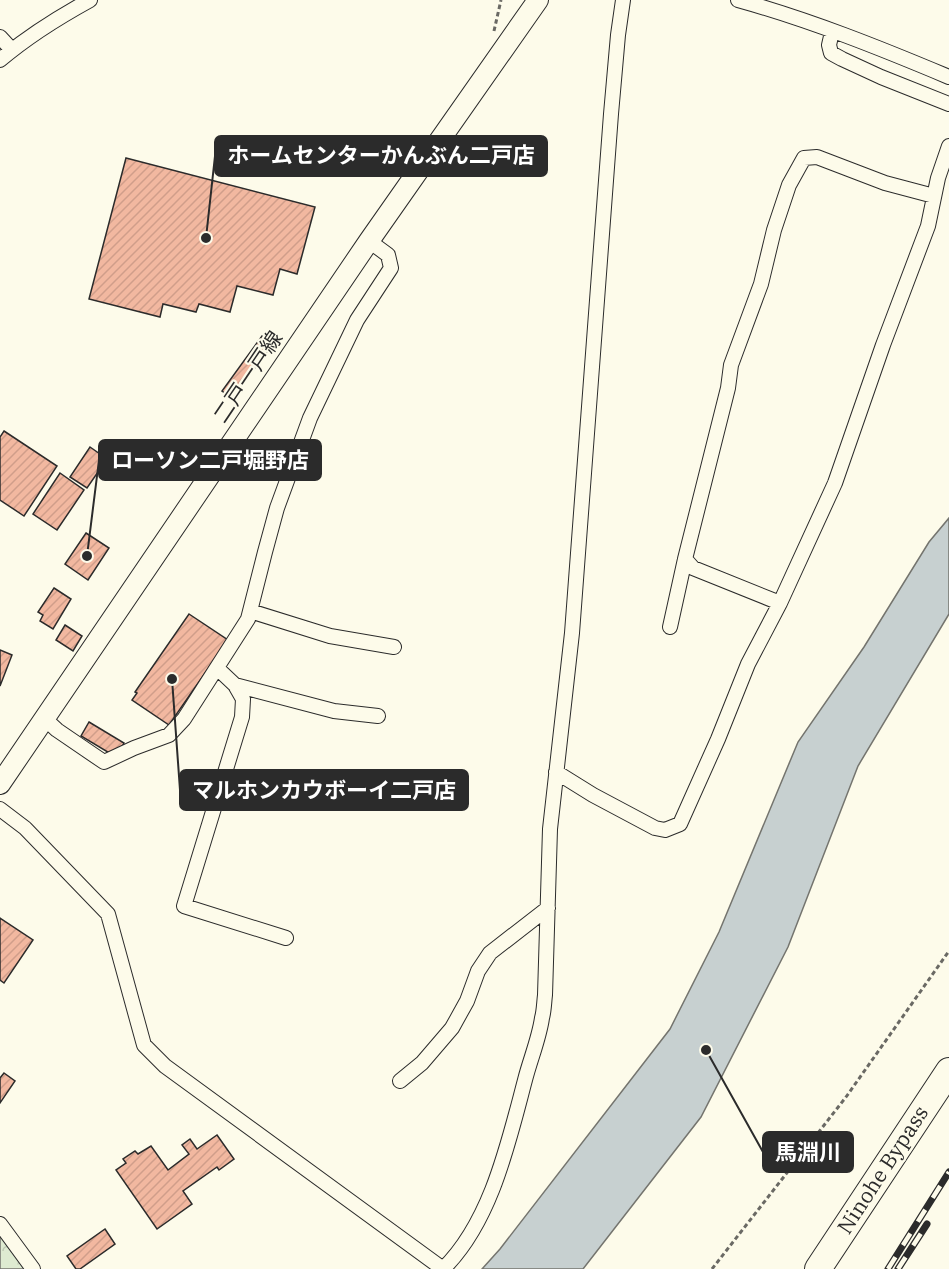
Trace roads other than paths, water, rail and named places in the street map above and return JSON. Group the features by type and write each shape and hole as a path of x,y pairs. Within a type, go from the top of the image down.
{"highway":[{"name":"Ninohe Bypass","path":"818,1269 949,1071"}],"main road":[{"name":"二戸一戸線","path":"0,784 369,241 538,0"}],"street":[{"path":"0,60 69,11 90,0"},
{"path":"0,809 25,828 108,914 144,1045 165,1066 443,1269 454,1258 478,1221 496,1179 542,1020 545,995 550,829 572,633 610,114 623,0"},
{"path":"738,0 771,9 879,48 949,77"},
{"path":"832,32 829,45 831,53 881,77 949,104"},
{"path":"0,37 12,50"},
{"path":"556,772 593,795 655,828 665,830 680,824 748,664 780,603 835,483 883,345 928,226 938,178 949,146"},
{"path":"670,627 728,388 731,365 761,284 774,231 789,185 804,158 817,157 885,183 934,196"},
{"path":"45,719 57,730 104,762 169,735 184,719 248,619 277,508 310,418 357,320 391,268 388,255 369,241"},
{"path":"685,559 693,568 780,603"},
{"path":"250,611 330,636 394,647"},
{"path":"217,668 235,685 243,699 242,717 184,906 286,938"},
{"path":"235,685 334,711 378,716"},
{"path":"400,1081 422,1063 452,1028 478,971 489,953 548,908"},
{"path":"0,1224 33,1269"}],"railway":[{"path":"888,1269 949,1172"},
{"path":"898,1269 927,1224"}],"place":[{"name":"ホームセンターかんぶん二戸店","path":"206,238"},
{"name":"ローソン二戸堀野店","path":"87,556"},
{"name":"マルホンカウボーイ二戸店","path":"172,679"},
{"name":"馬淵川","path":"706,1050"}]}
